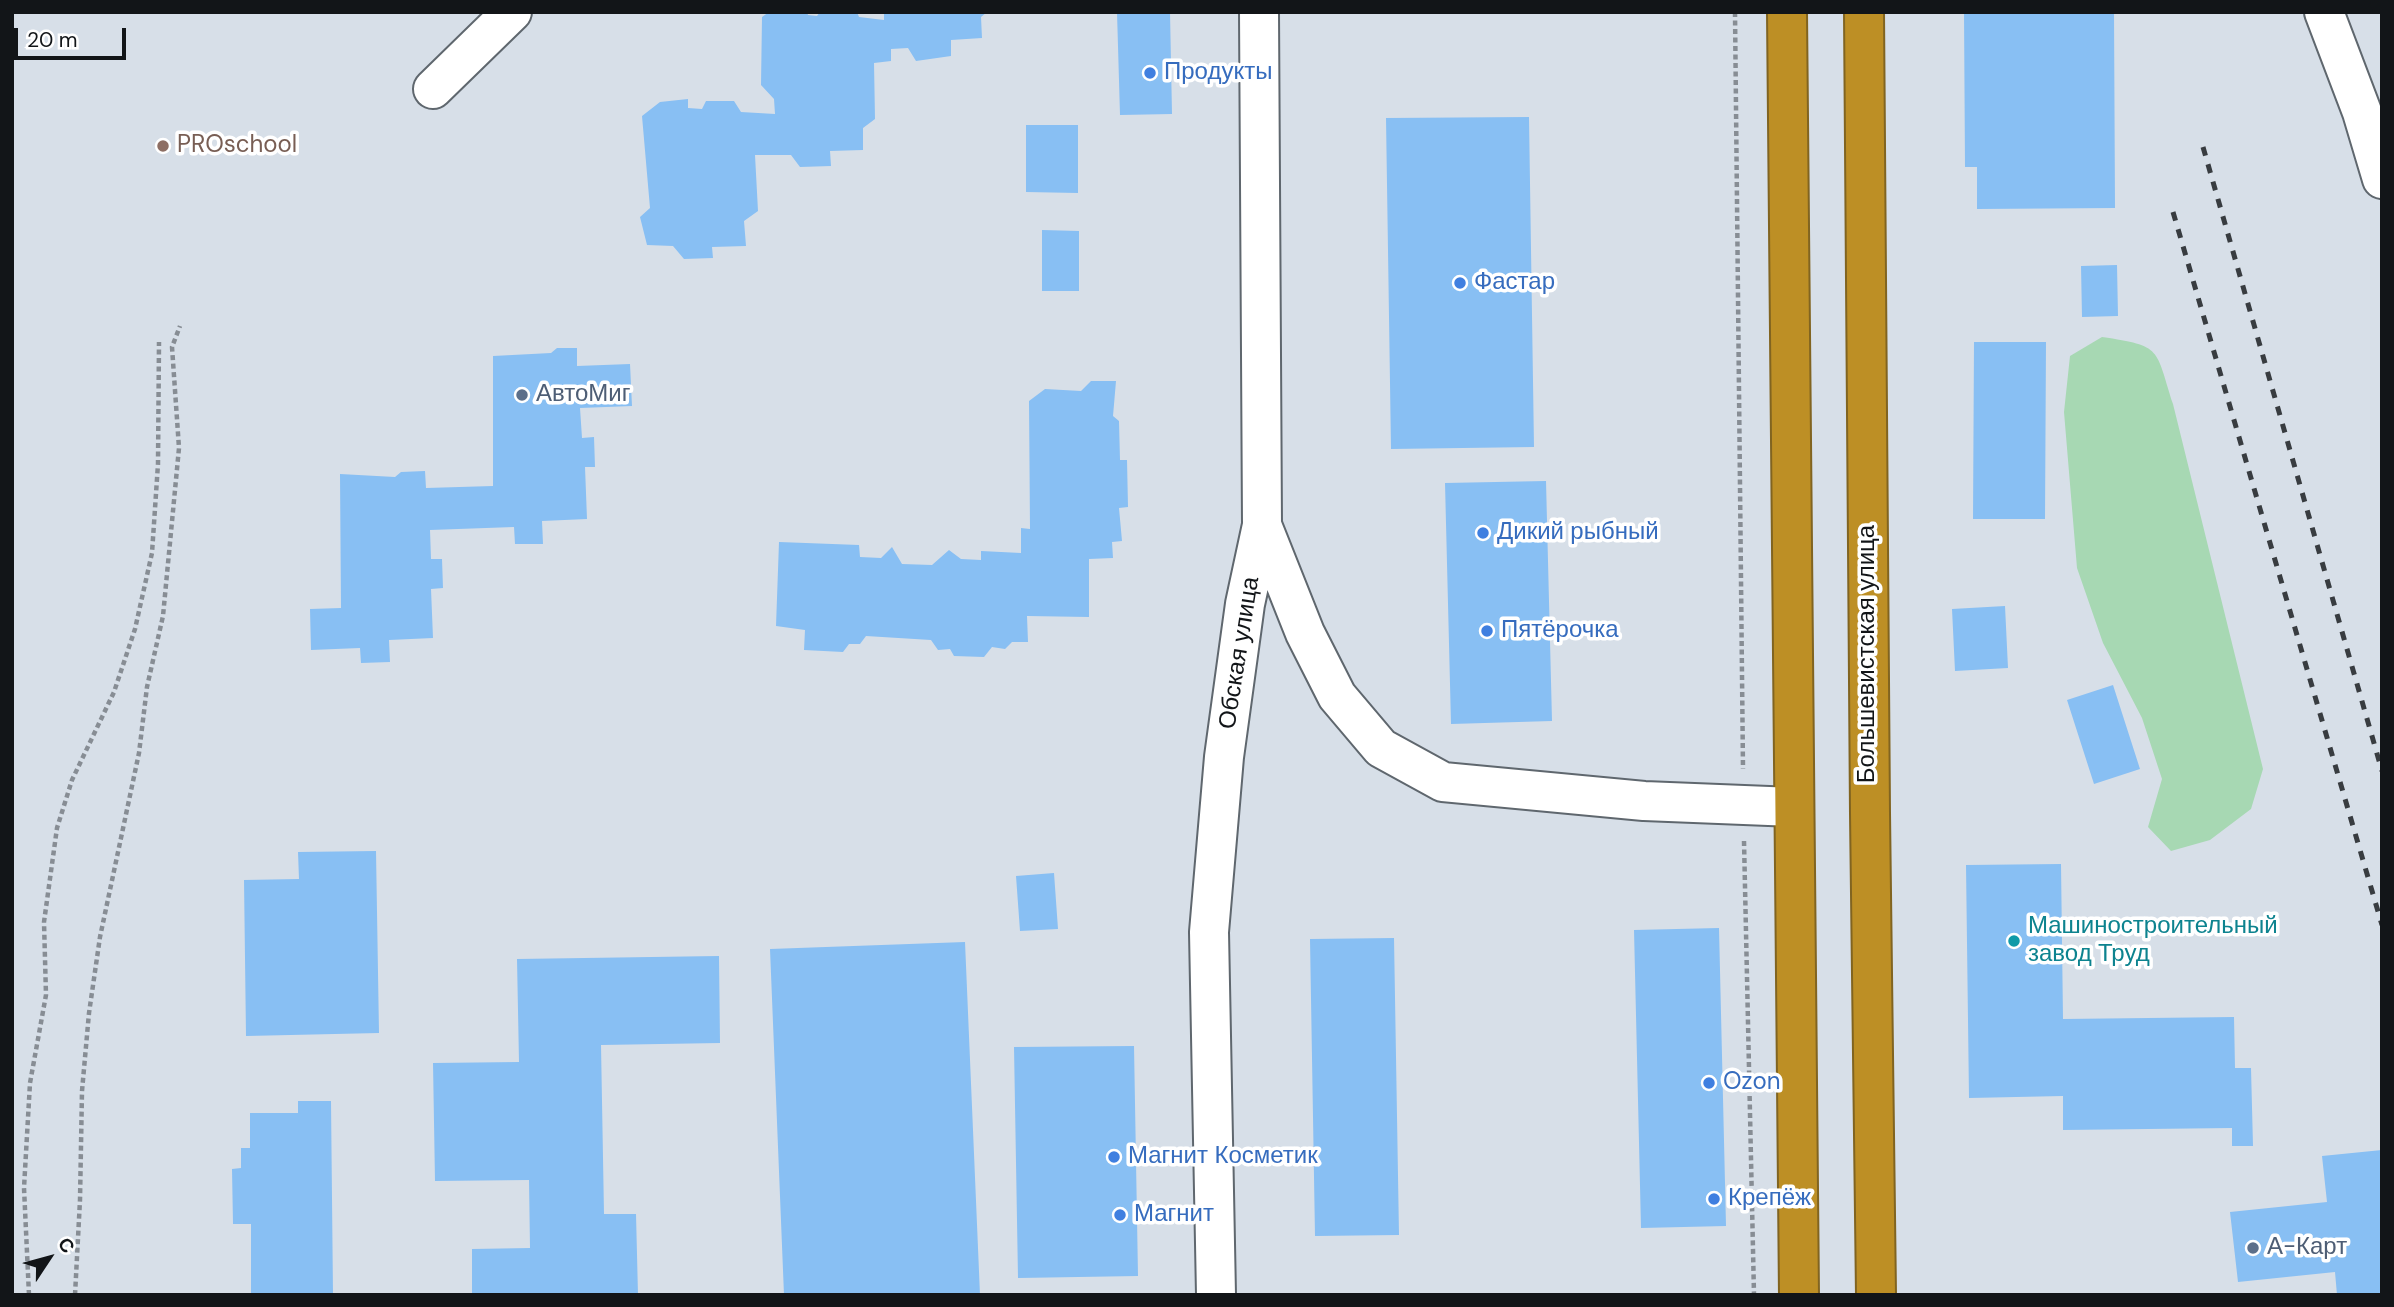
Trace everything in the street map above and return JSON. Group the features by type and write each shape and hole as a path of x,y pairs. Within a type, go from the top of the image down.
{"highway":[{"path":"1787,12 1799,1295"},
{"name":"Большевистская улица","path":"1864,12 1877,1295"}],"street":[{"path":"433,89 512,12"},
{"name":"Обская улица","path":"1216,1295 1209,932 1224,757 1245,604 1262,525 1259,12"},
{"path":"2325,12 2362,112 2382,179"},
{"path":"1262,525 1305,633 1337,696 1381,748 1443,782 1644,801 1794,807"}],"path":[{"path":"1735,12 1744,803 1754,1295"},
{"path":"75,1295 82,1091 89,1013 100,937 139,753 147,687 163,616 179,448 172,347 180,326"},
{"path":"29,1295 24,1188 30,1083 46,995 44,922 57,828 72,780 114,692 135,629 152,553 158,464 159,342"}],"green space":[{"path":"2102,337 2147,347 2154,353 2163,371 2263,769 2251,809 2210,840 2171,851 2148,827 2162,779 2142,718 2103,643 2077,568 2064,412 2070,356"}],"building":[{"path":"769,12 807,12 808,15 817,16 820,12 857,12 859,17 884,20 884,12 987,12 981,17 982,38 951,40 951,56 916,61 908,48 891,49 891,61 874,63 875,119 863,128 863,150 830,151 831,166 800,167 791,155 755,155 758,211 744,221 746,246 712,247 713,258 684,259 673,246 647,245 640,217 650,208 642,116 660,102 688,99 688,108 702,109 706,101 734,101 741,112 775,114 774,99 761,85 762,17"},
{"path":"1117,12 1170,12 1172,114 1120,115"},
{"path":"1964,12 2114,12 2115,208 1977,209 1977,167 1965,167"},
{"name":"Фастар","path":"1529,117 1534,447 1391,449 1386,118"},
{"path":"1026,125 1078,125 1078,193 1026,192"},
{"path":"1042,230 1079,231 1079,291 1042,291"},
{"path":"2117,265 2118,316 2082,317 2081,266"},
{"path":"1974,342 2046,342 2045,519 1973,519"},
{"path":"557,348 577,348 577,366 630,364 632,406 580,408 582,438 594,437 595,467 585,467 587,519 542,521 543,544 515,544 514,527 430,530 431,559 442,559 443,588 431,589 433,638 389,640 390,662 361,663 360,648 311,650 310,609 341,608 340,474 395,477 401,472 425,471 426,488 493,486 493,356 551,353"},
{"path":"1091,381 1116,381 1113,416 1119,421 1120,460 1127,460 1128,507 1119,508 1122,541 1112,542 1113,558 1089,559 1089,617 1027,616 1028,642 1012,642 1005,649 992,647 984,657 954,656 950,649 938,650 931,640 866,636 860,644 849,644 843,652 804,650 805,630 776,626 779,542 859,545 860,557 881,558 892,547 902,564 932,565 949,550 961,559 981,560 981,551 1021,553 1021,528 1030,529 1029,401 1045,389 1081,391"},
{"path":"1546,481 1552,721 1451,724 1445,483"},
{"path":"2005,606 2008,668 1955,671 1952,609"},
{"path":"2113,685 2140,769 2094,784 2067,700"},
{"path":"376,851 379,1033 246,1036 244,880 299,879 298,852"},
{"name":"Машиностроительный завод Труд","path":"2061,864 2063,1019 2234,1017 2235,1068 2251,1068 2253,1146 2232,1146 2232,1128 2063,1130 2063,1096 1969,1098 1966,865"},
{"path":"1054,873 1058,929 1020,931 1016,876"},
{"path":"1719,928 1726,1226 1641,1228 1634,930"},
{"path":"1394,938 1399,1235 1315,1236 1310,939"},
{"path":"965,942 980,1295 784,1295 770,949"},
{"path":"719,956 720,1043 601,1045 604,1214 636,1214 638,1295 472,1295 472,1249 530,1248 529,1180 435,1181 433,1063 519,1062 517,959"},
{"path":"1134,1046 1138,1276 1018,1278 1014,1047"},
{"path":"298,1101 331,1101 333,1295 251,1295 251,1224 233,1224 232,1169 241,1168 241,1148 250,1148 250,1113 298,1113"},
{"path":"2382,1150 2382,1295 2337,1295 2335,1272 2238,1282 2230,1212 2327,1202 2322,1156"}],"railway":[{"path":"2203,147 2382,771"},
{"path":"2173,212 2382,925"}],"place":[{"name":"Продукты","path":"1150,73"},
{"name":"PROschool","path":"163,146"},
{"name":"Фастар","path":"1460,283"},
{"name":"АвтоМиг","path":"522,395"},
{"name":"Дикий рыбный","path":"1483,533"},
{"name":"Пятёрочка","path":"1487,631"},
{"name":"Машиностроительный завод Труд","path":"2014,941"},
{"name":"Ozon","path":"1709,1083"},
{"name":"Магнит Косметик","path":"1114,1157"},
{"name":"Крепёж","path":"1714,1199"},
{"name":"Магнит","path":"1120,1215"},
{"name":"А-Карт","path":"2253,1248"}]}
